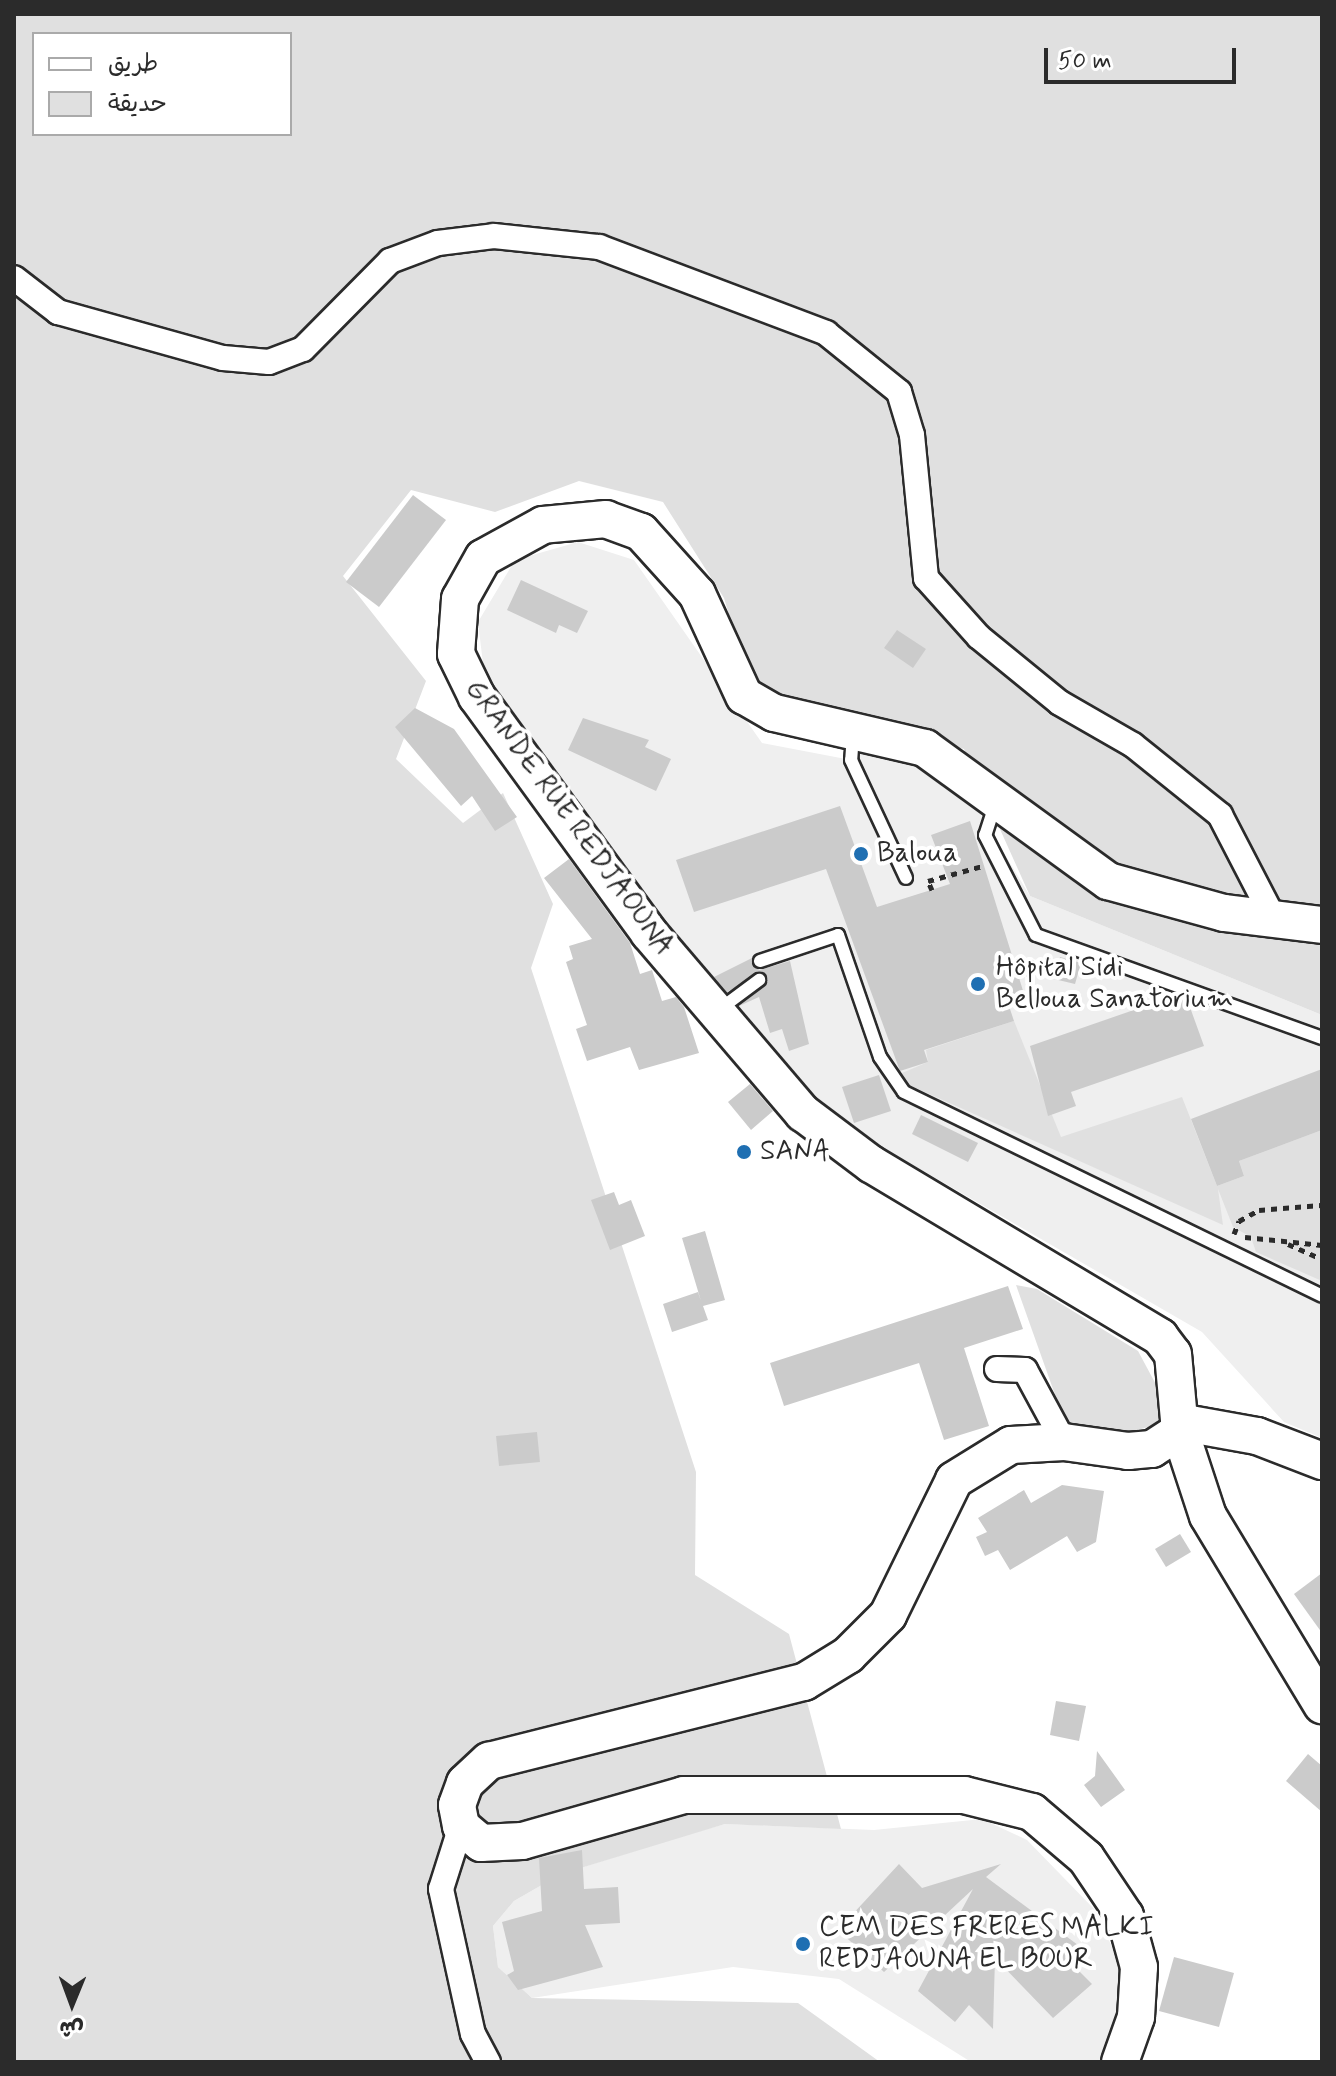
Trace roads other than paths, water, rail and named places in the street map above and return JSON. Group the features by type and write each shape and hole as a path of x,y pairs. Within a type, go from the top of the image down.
{"street":[{"path":"14,278 58,312 223,358 269,362 303,349 390,261 438,243 494,236 599,247 826,333 899,392 912,435 926,578 979,637 1060,703 1133,745 1220,815 1274,919"},
{"name":"GRANDE RUE REDJAOUNA","path":"1322,925 1274,919 1108,881 998,797 925,748 853,734 774,713 744,696 697,594 641,532 606,519 543,525 506,539 471,575 456,628 465,677 713,1013 803,1113 871,1164 1160,1337 1173,1354 1179,1426 1208,1516 1322,1705"},
{"path":"997,1369 1025,1370 1064,1442"},
{"path":"488,2062 473,2034 441,1889 461,1826 457,1805 465,1783 489,1761 804,1682 848,1655 888,1615 954,1480 1011,1445 1064,1442 1152,1449 1179,1426 1257,1436 1322,1461"},
{"path":"461,1826 481,1843 522,1841 684,1795 964,1795 1032,1812 1086,1858 1125,1916 1139,1967 1136,2017 1120,2062"}],"lane":[{"path":"853,734 851,760 906,878"},
{"path":"998,797 985,835 1036,935 1322,1038"},
{"path":"760,961 838,935 880,1057 904,1092 1322,1296"},
{"path":"713,1013 759,980"}],"place":[{"name":"Baloua","path":"861,854"},
{"name":"Hôpital Sidi Belloua Sanatorium","path":"978,984"},
{"name":"SANA","path":"744,1152"},
{"name":"CEM DES FRERES MALKI REDJAOUNA EL BOUR","path":"803,1944"}]}
